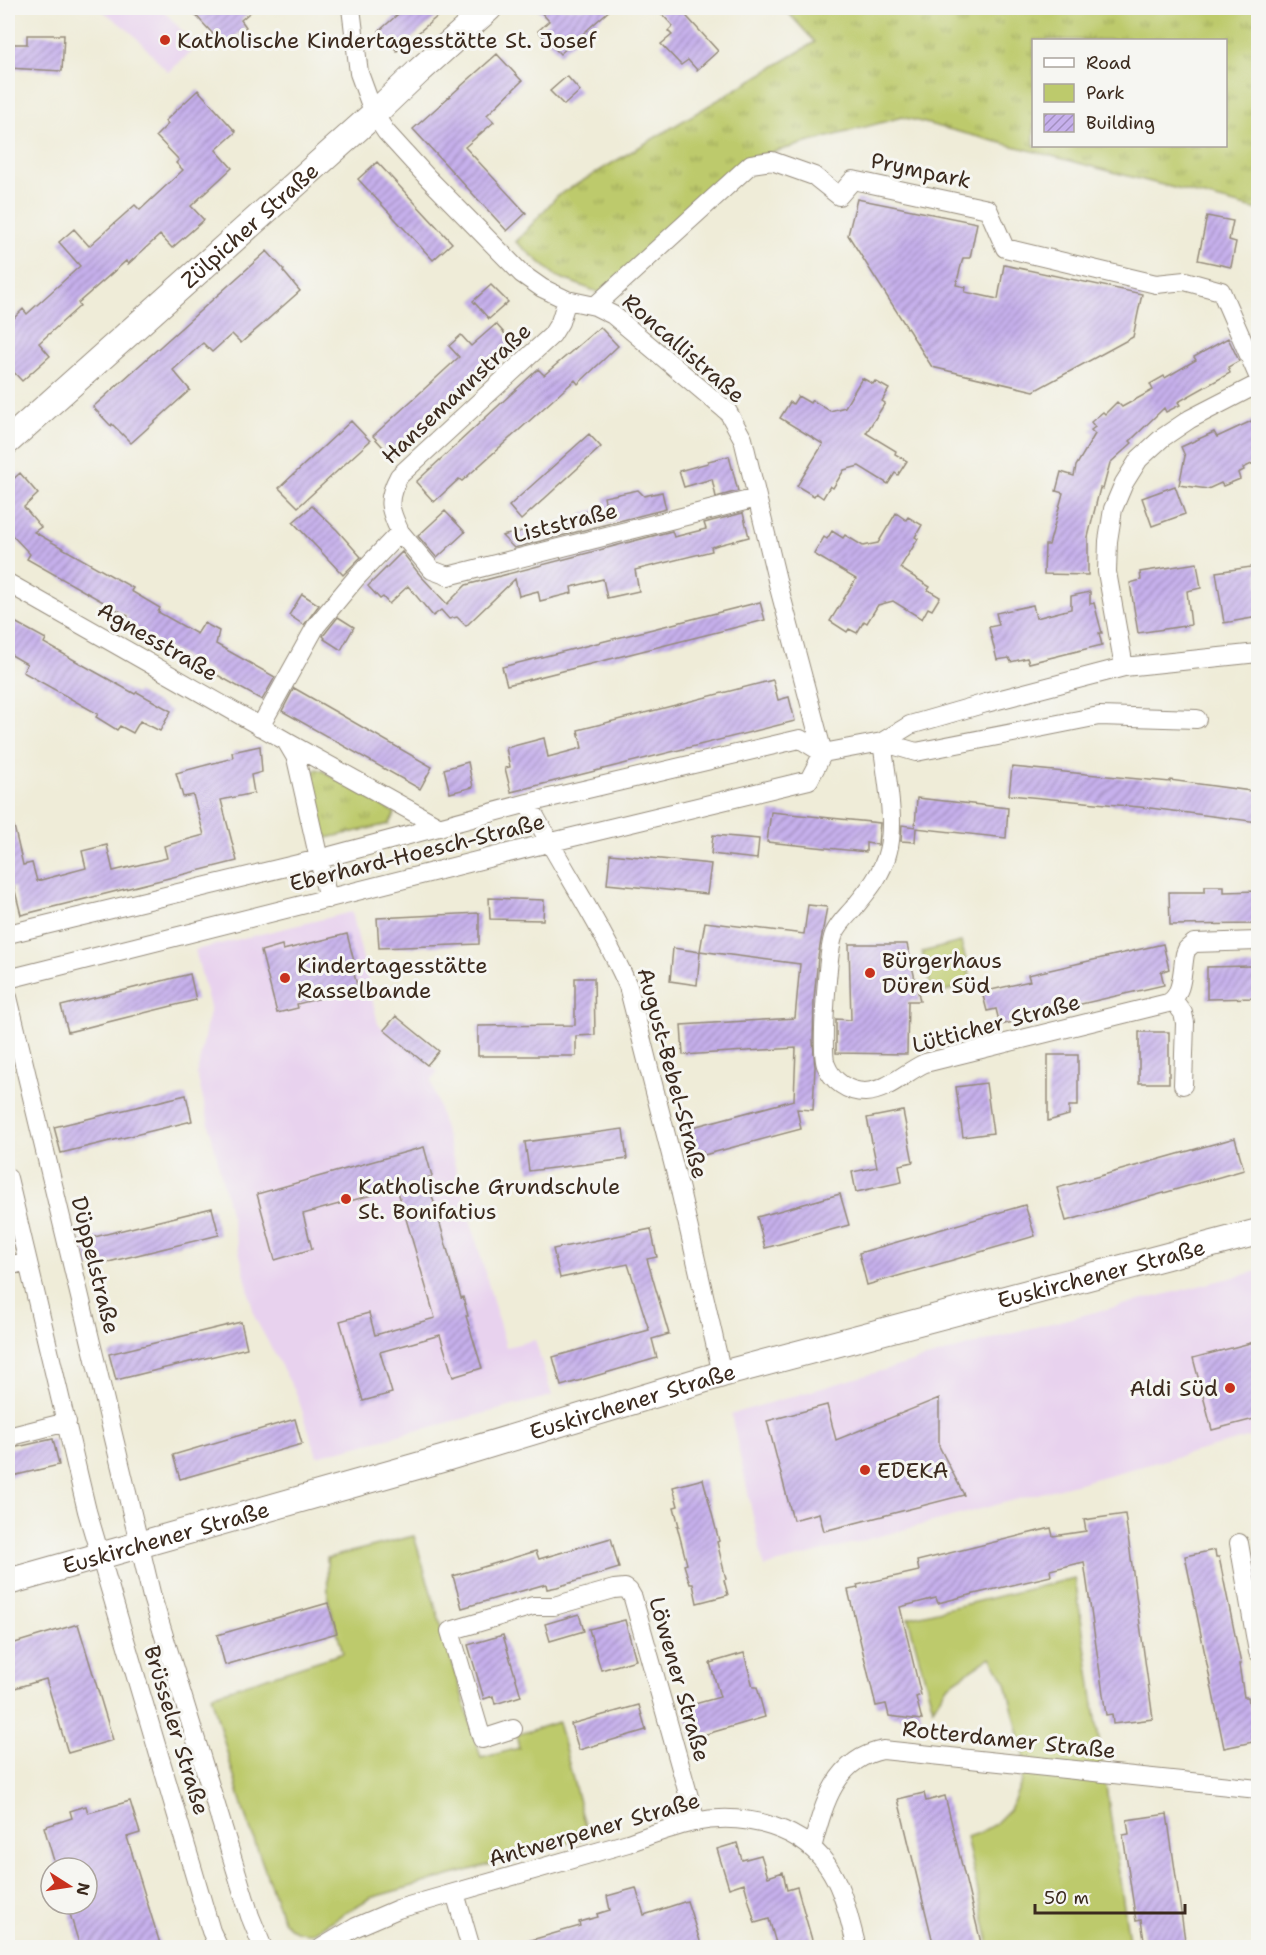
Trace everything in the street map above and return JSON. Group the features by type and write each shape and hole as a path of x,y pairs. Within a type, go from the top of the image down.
{"street":[{"name":"Roncallistraße","path":"351,8 359,73 374,114 386,132 427,177 522,274 542,288 567,300 595,306 613,315 728,412 743,439 778,584 823,753"},
{"name":"Zülpicher Straße","path":"8,441 374,114 489,8"},
{"name":"Prympark","path":"595,306 751,164 772,161 814,176 839,196 853,180 988,209 1005,248 1156,284 1185,280 1221,291 1258,376"},
{"name":"Hansemannstraße","path":"400,532 389,506 391,490 399,476 552,336 560,322 567,300"},
{"path":"1124,667 1107,572 1108,541 1113,509 1124,483 1139,459 1162,438 1190,419 1258,384"},
{"name":"Liststraße","path":"400,532 432,570 448,576 757,498"},
{"path":"260,727 316,626 356,578 400,532"},
{"name":"Agnesstraße","path":"8,583 440,827"},
{"path":"823,753 882,742 910,725 1124,667 1258,653"},
{"path":"882,742 916,752 1099,716 1197,719"},
{"name":"Eberhard-Hoesch-Straße","path":"8,934 319,859 528,803 800,739 823,753 809,780 8,979"},
{"path":"286,741 296,758 328,899"},
{"name":"Lütticher Straße","path":"882,742 891,820 888,852 874,883 840,922 833,937 825,1011 824,1057 825,1065 838,1082 850,1090 865,1092 889,1085 925,1063 1174,1000"},
{"name":"August-Bebel-Straße","path":"528,803 548,843 615,957 628,986 680,1190 722,1374"},
{"path":"1183,1085 1185,1023 1183,1013 1174,1000 1178,995 1187,949 1194,943 1258,940"},
{"name":"Düppelstraße","path":"8,997 140,1545"},
{"path":"8,1178 67,1422 8,1437"},
{"name":"Euskirchener Straße","path":"8,1582 442,1459 722,1374 1258,1232"},
{"path":"8,1266 27,1261"},
{"name":"Brüsseler Straße","path":"67,1422 91,1524 111,1594 211,1931 219,1947"},
{"path":"1239,1543 1258,1652"},
{"name":"Brüsseler Straße","path":"140,1545 155,1608 250,1916 263,1947"},
{"name":"Löwener Straße","path":"513,1729 482,1739 450,1631 533,1606 554,1606 625,1588 633,1598 696,1822"},
{"name":"Rotterdamer Straße","path":"812,1848 822,1810 845,1769 864,1755 883,1750 1258,1789"},
{"name":"Antwerpener Straße","path":"321,1947 356,1927 398,1909 628,1843 659,1831 696,1822 731,1818 780,1829 812,1848 832,1873 857,1947"},
{"path":"455,1893 471,1947"}],"shaded area":[{"name":"Katholische Kindertagesstätte St. Josef","path":"99,8 161,8 197,47 168,72 132,33"},
{"name":"Katholische Grundschule St. Bonifatius","path":"352,912 378,1024 438,1072 431,1081 506,1347 535,1340 552,1396 317,1456 297,1395 255,1318 197,1074 210,1007 195,950"},
{"path":"1258,1271 1258,1435 764,1567 731,1414 1024,1330"}],"green space":[{"path":"784,8 1258,8 1258,210 902,117 751,158 605,295 556,276 516,242 557,196 815,42"},
{"path":"317,769 395,813 389,824 327,838 321,831 308,779 310,774"},
{"path":"961,942 972,984 933,994 922,952"},
{"path":"414,1536 481,1758 519,1748 516,1735 558,1722 588,1837 370,1898 312,1933 299,1932 289,1927 283,1920 243,1809 211,1695 343,1653 328,1599 327,1558"},
{"path":"1075,1578 1130,1947 990,1947 966,1837 995,1824 1010,1809 1022,1781 1024,1754 1006,1683 991,1657 947,1686 933,1708 908,1618"}],"building":[{"path":"189,8 255,8 241,20 246,27 224,46"},
{"path":"405,8 447,8 397,51 379,31"},
{"path":"537,8 612,8 560,54 538,31 549,21"},
{"path":"656,8 679,8 718,51 697,70 688,60 681,65 661,44 672,35 668,31 673,26"},
{"path":"27,35 64,35 62,71 8,68 8,44 27,44"},
{"path":"497,54 522,81 487,115 494,122 465,147 526,213 507,231 413,129"},
{"path":"567,76 580,91 564,105 550,91"},
{"path":"198,90 236,132 216,150 232,168 191,206 204,220 172,248 160,235 128,264 126,261 78,303 80,306 39,343 50,356 22,381 8,366 8,324 23,309 27,314 80,266 59,242 74,229 89,246 135,205 140,210 183,170 176,163 179,160 156,136 168,124 165,121"},
{"path":"377,162 452,243 433,260 358,179"},
{"path":"857,199 977,223 970,258 963,258 956,285 966,287 965,292 998,299 1004,265 1142,294 1133,337 1034,391 932,367 848,235"},
{"path":"1207,216 1233,221 1229,240 1236,242 1231,267 1198,260"},
{"path":"267,251 300,291 241,343 232,334 212,352 203,343 173,370 190,390 131,443 93,407"},
{"path":"491,285 508,302 489,319 473,301"},
{"path":"496,324 514,344 392,457 373,436 459,357 449,346 461,335 471,346"},
{"path":"600,327 618,346 578,384 575,380 462,481 459,479 434,502 416,482 538,369 544,375"},
{"path":"1228,338 1239,361 1228,367 1230,373 1178,402 1180,405 1166,412 1164,408 1110,463 1103,489 1100,488 1088,537 1088,575 1044,574 1045,545 1049,545 1063,493 1056,491 1061,472 1074,476 1076,466 1095,434 1091,430 1095,427 1091,422 1103,412 1105,414 1117,402 1122,407 1153,390 1150,384 1196,360 1194,357"},
{"path":"862,378 873,384 875,381 889,389 882,401 885,403 866,433 896,451 895,454 907,461 898,475 895,473 888,484 859,466 844,470 833,488 830,486 823,498 816,493 814,496 797,486 823,444 780,418 790,402 793,404 798,396 810,403 812,400 830,411 845,407"},
{"path":"1258,418 1258,461 1238,473 1240,479 1223,486 1221,483 1208,489 1179,485 1185,456 1181,447 1214,432 1217,437"},
{"path":"351,421 370,441 298,507 279,488"},
{"path":"589,434 601,447 521,520 509,506"},
{"path":"729,456 738,491 716,497 712,479 684,487 679,471"},
{"path":"20,473 38,494 24,507 41,527 34,532 133,588 131,591 160,608 158,612 197,634 204,623 219,631 216,644 275,677 262,700 124,623 128,616 27,559 30,554 8,531 8,484"},
{"path":"1175,486 1185,514 1152,526 1142,498"},
{"path":"638,490 644,496 662,492 666,509 514,548 502,536 583,516 582,513 606,507 604,497"},
{"path":"312,506 361,557 343,575 293,522"},
{"path":"445,511 465,532 437,558 418,536"},
{"path":"743,513 749,537 711,547 712,551 635,570 639,591 607,598 603,579 571,587 572,593 540,601 538,591 519,596 515,579 466,626 457,617 449,619 441,610 433,616 408,586 389,604 383,597 380,599 368,586 402,552 447,604 466,585 672,531 674,537 706,529 704,523"},
{"path":"896,513 906,520 908,517 922,525 915,537 918,539 900,568 930,587 928,590 940,597 932,610 928,608 922,619 893,601 878,605 867,623 864,621 857,633 849,629 847,632 830,621 856,579 814,554 824,537 827,539 832,531 843,538 845,535 863,546 878,543"},
{"path":"1197,563 1201,588 1187,591 1191,625 1138,633 1130,583 1141,580 1140,572"},
{"path":"1258,566 1258,617 1224,623 1216,572"},
{"path":"1090,592 1090,604 1094,603 1102,633 1099,633 1102,645 1029,663 1027,658 1011,662 1009,658 997,660 989,627 999,625 996,613 1033,605 1036,618 1071,609 1071,596"},
{"path":"302,594 319,605 304,625 289,615"},
{"path":"760,602 765,620 507,685 502,667"},
{"path":"338,617 354,627 341,650 323,636"},
{"path":"13,621 46,639 44,643 135,694 137,692 171,711 160,731 140,721 133,733 120,726 117,730 96,717 98,714 23,672 27,664 8,653 8,631"},
{"path":"773,680 778,700 789,697 795,721 511,792 505,768 510,767 506,748 544,738 548,757 582,748 578,730"},
{"path":"294,688 432,767 420,789 282,711"},
{"path":"260,746 262,772 251,775 254,793 221,800 237,861 21,915 14,887 8,888 8,827 14,826 23,865 32,863 37,881 86,868 82,851 107,845 113,871 167,858 164,846 204,835 193,795 183,797 176,773 233,758 232,752"},
{"path":"468,762 473,787 450,793 444,769"},
{"path":"1012,767 1170,782 1170,780 1258,792 1258,822 1150,808 1009,795"},
{"path":"917,798 1008,808 1006,838 916,828 915,842 901,841 902,825 915,827"},
{"path":"771,812 880,823 878,845 866,843 866,852 767,842"},
{"path":"713,835 759,839 757,859 711,854"},
{"path":"610,854 711,864 707,894 607,884"},
{"path":"1205,886 1224,886 1224,892 1258,891 1258,924 1170,925 1169,892 1205,892"},
{"path":"489,898 544,900 543,920 490,919"},
{"path":"808,905 827,907 818,957 814,999 813,1110 797,1109 801,1129 704,1155 703,1152 691,1155 685,1129 794,1100 796,1048 683,1055 681,1025 795,1018 800,964 700,951 705,922 804,934"},
{"path":"479,913 479,944 379,948 377,918"},
{"path":"347,934 356,969 353,970 358,989 297,1004 298,1008 277,1013 261,951 282,945 283,950"},
{"path":"849,944 907,944 920,1001 908,1001 907,1054 836,1053 836,1019 851,1020"},
{"path":"1163,944 1169,969 1161,972 1164,985 1000,1025 996,1009 987,1011 982,992 1030,981 1028,975"},
{"path":"673,948 700,952 697,985 670,981"},
{"path":"1258,966 1258,998 1207,999 1207,967"},
{"path":"190,974 196,1000 68,1032 61,1006"},
{"path":"575,978 594,978 595,1035 576,1036 576,1056 478,1056 478,1026 575,1025"},
{"path":"396,1016 439,1051 427,1065 384,1030"},
{"path":"1139,1032 1169,1032 1169,1083 1139,1083"},
{"path":"1048,1055 1078,1055 1078,1106 1069,1106 1069,1115 1048,1121"},
{"path":"986,1083 993,1133 963,1137 956,1087"},
{"path":"186,1095 192,1121 61,1153 54,1127"},
{"path":"903,1111 913,1162 899,1165 902,1182 856,1192 852,1172 877,1167 867,1118"},
{"path":"623,1129 627,1159 529,1171 525,1142"},
{"path":"1235,1138 1244,1170 1066,1221 1057,1188"},
{"path":"424,1147 432,1176 427,1178 482,1368 453,1377 440,1335 380,1352 392,1393 363,1401 340,1321 369,1313 375,1335 435,1318 397,1188 303,1214 312,1249 275,1260 257,1194"},
{"path":"840,1194 849,1225 765,1248 757,1217"},
{"path":"1025,1205 1035,1236 867,1285 859,1253"},
{"path":"212,1208 219,1235 88,1267 82,1240"},
{"path":"651,1229 657,1257 647,1259 669,1334 652,1339 657,1358 561,1386 553,1357 649,1330 628,1264 560,1278 553,1249"},
{"path":"241,1322 247,1348 116,1380 109,1354"},
{"name":"Aldi Süd","path":"1258,1341 1258,1418 1212,1430 1193,1358"},
{"name":"EDEKA","path":"939,1398 939,1446 964,1495 824,1531 819,1513 793,1520 767,1421 827,1405 836,1440"},
{"path":"295,1419 302,1444 180,1479 173,1455"},
{"path":"53,1439 59,1465 8,1477 8,1449"},
{"path":"703,1479 719,1541 717,1542 728,1595 697,1603 693,1584 690,1584 684,1565 687,1564 677,1526 679,1526 674,1507 678,1506 673,1487"},
{"path":"1125,1514 1153,1719 1113,1724 1112,1714 1106,1715 1084,1562 1050,1570 1051,1576 938,1603 936,1598 900,1607 921,1695 916,1697 922,1720 889,1716 886,1704 876,1706 848,1590 858,1588 857,1585 919,1571 917,1561 1051,1528 1053,1536 1086,1531 1084,1520"},
{"path":"611,1538 619,1568 557,1587 547,1589 546,1584 462,1608 453,1576 536,1551 539,1559"},
{"path":"1215,1550 1216,1557 1219,1557 1241,1664 1239,1664 1244,1697 1248,1697 1255,1734 1252,1734 1253,1742 1224,1748 1185,1556"},
{"path":"328,1603 337,1633 225,1665 217,1635"},
{"path":"579,1614 584,1631 550,1641 545,1624"},
{"path":"625,1620 636,1660 601,1670 589,1629"},
{"path":"78,1624 113,1740 68,1753 46,1679 8,1690 8,1645"},
{"path":"503,1635 521,1696 495,1704 493,1696 484,1699 468,1645"},
{"path":"744,1653 753,1687 757,1687 765,1717 693,1738 684,1707 720,1697 710,1663"},
{"path":"639,1705 646,1730 579,1750 571,1724"},
{"path":"924,1793 926,1801 945,1796 982,1947 934,1947 898,1799"},
{"path":"130,1801 140,1833 127,1837 161,1947 80,1947 71,1916 99,1916 99,1856 52,1856 44,1827 72,1818 70,1811 86,1806 88,1813"},
{"path":"1167,1814 1186,1947 1145,1947 1141,1920 1136,1921 1123,1835 1129,1834 1127,1820"},
{"path":"737,1843 742,1860 761,1855 768,1877 783,1872 787,1890 797,1887 814,1947 777,1947 769,1919 755,1923 744,1883 729,1888 717,1849"},
{"path":"636,1888 644,1915 687,1901 702,1947 521,1947 521,1943 580,1926 579,1922 598,1917 597,1914 610,1910 607,1896"}],"place":[{"name":"Katholische Kindertagesstätte St. Josef","path":"165,40"},
{"name":"Bürgerhaus Düren Süd","path":"870,973"},
{"name":"Kindertagesstätte Rasselbande","path":"285,978"},
{"name":"Katholische Grundschule St. Bonifatius","path":"346,1199"},
{"name":"Aldi Süd","path":"1230,1388"},
{"name":"EDEKA","path":"865,1470"}]}
